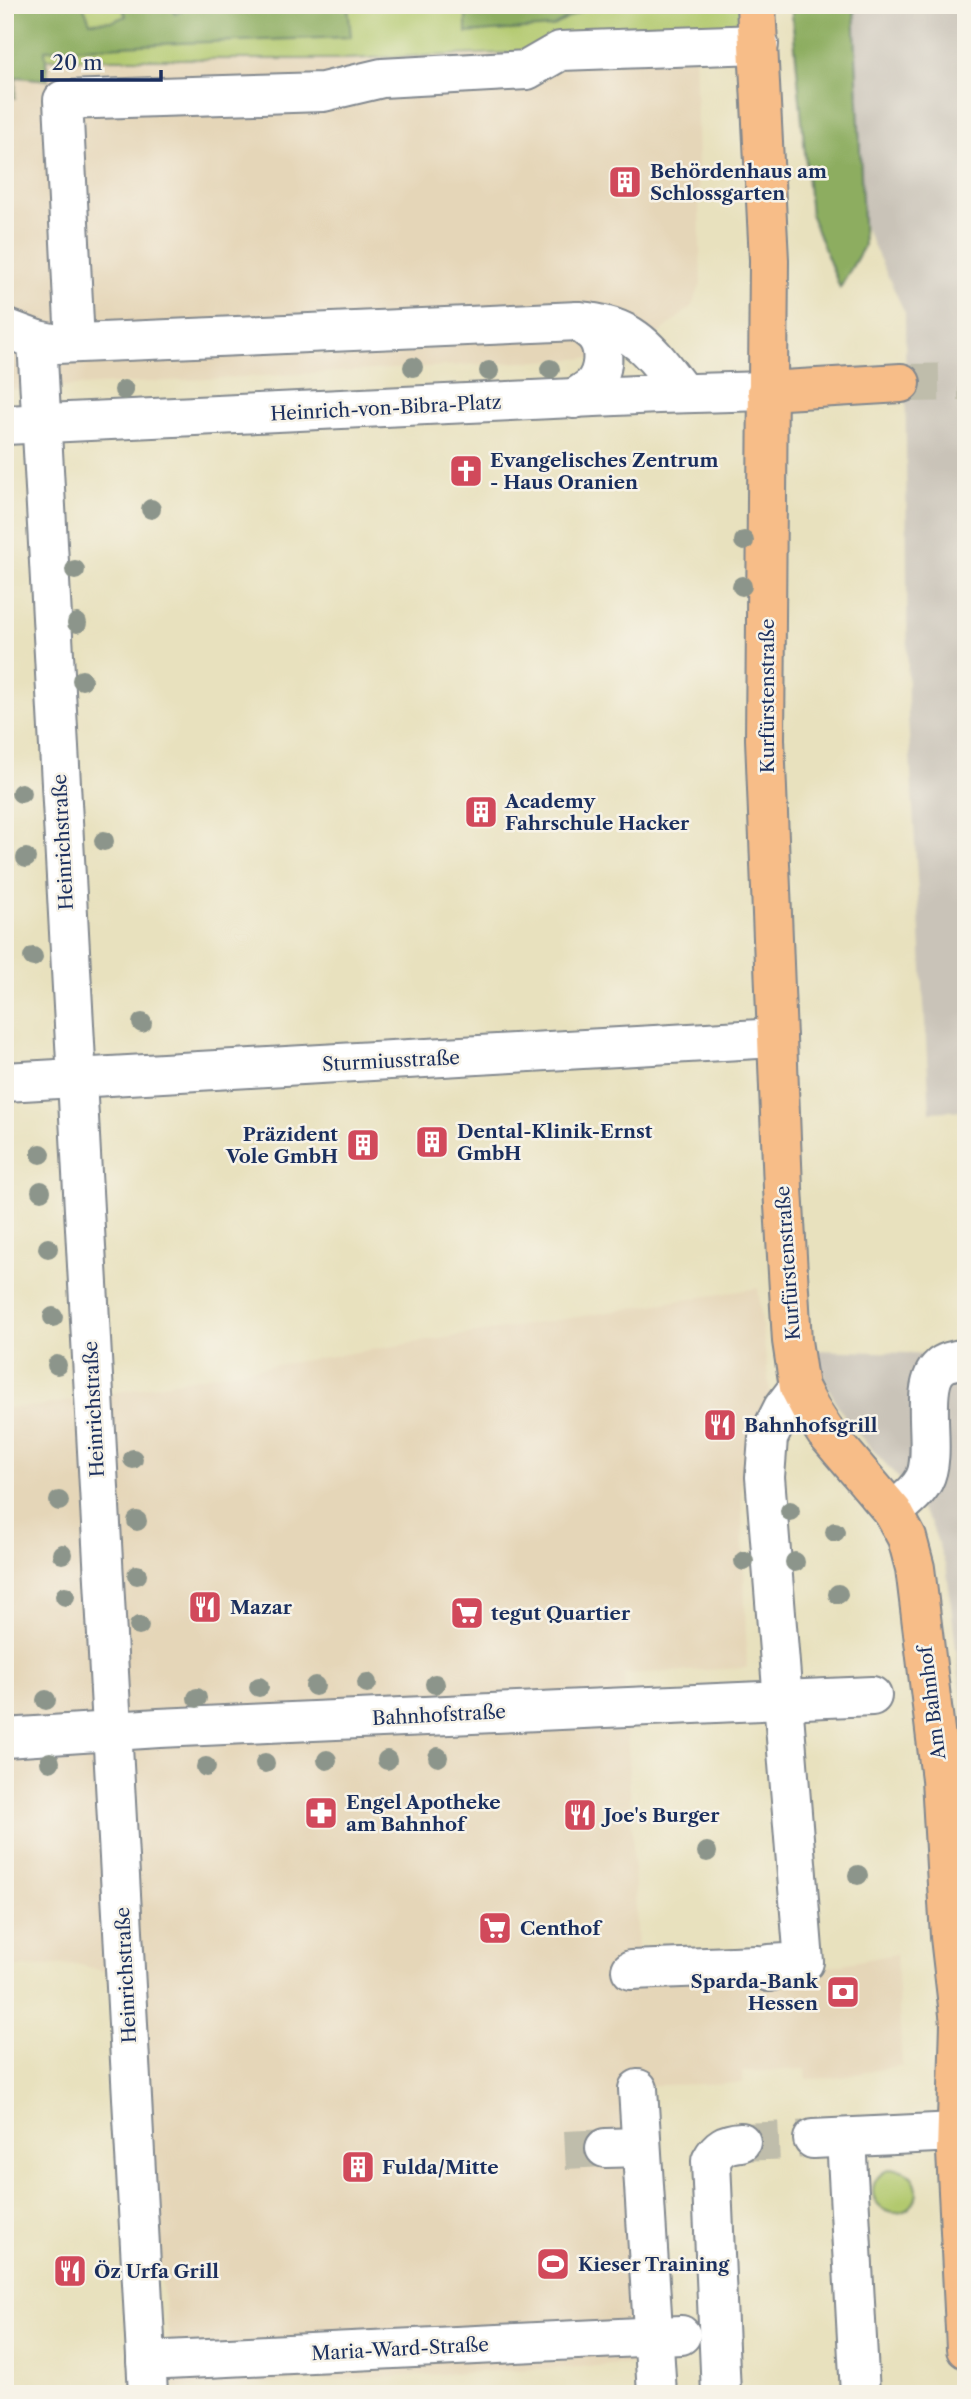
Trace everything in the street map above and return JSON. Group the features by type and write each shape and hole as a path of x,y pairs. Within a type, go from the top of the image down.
{"main road":[{"name":"Kurfürstenstraße","path":"757,5 769,260 765,739 792,1341 799,1387"},
{"path":"767,391 901,383"},
{"name":"Am Bahnhof","path":"799,1387 826,1433 893,1512 907,1538 915,1568 939,1767 950,1937 960,2023 962,2071 959,2145 966,2349"}],"street":[{"path":"75,344 63,100 323,92 382,78 527,70 560,51 759,44"},
{"path":"574,398 594,384 601,371 603,357 600,343 594,334 578,321"},
{"path":"21,334 57,344 75,344 578,321 600,323 632,336 649,350 682,393"},
{"name":"Heinrichstraße","path":"21,334 23,424 76,1079 147,2377"},
{"name":"Heinrich-von-Bibra-Platz","path":"23,424 767,391"},
{"name":"Sturmiusstraße","path":"5,1082 777,1038"},
{"path":"893,1512 915,1493 929,1466 930,1393 934,1374 946,1363 966,1358"},
{"path":"631,1970 771,1968 804,1962 765,1477 768,1438 783,1408 799,1387"},
{"name":"Bahnhofstraße","path":"5,1738 113,1730 873,1696"},
{"path":"638,2089 623,2148 667,2336 657,2394"},
{"path":"860,2394 830,2138 959,2145"},
{"path":"721,2394 711,2161 721,2147 728,2143 741,2142"},
{"name":"Maria-Ward-Straße","path":"147,2377 667,2336"}],"shaded area":[{"path":"845,5 966,5 966,1110 930,1112 908,717 905,313 849,193"},
{"path":"695,46 701,284 691,307 656,336 594,358 5,390 5,59"},
{"path":"758,1288 778,1462 765,1477 741,1479 747,1668 624,1674 639,1967 769,1972 825,1967 896,1954 902,2065 836,2078 807,2079 806,2069 742,2072 742,2083 625,2086 635,2364 175,2388 123,1976 76,1964 5,1968 5,1408 40,1406 225,1373"},
{"path":"815,1350 966,1355 966,1734 947,1571 931,1524 902,1482 852,1427 839,1408 828,1387"}],"green space":[{"path":"5,5 755,5 759,44 345,59 5,59"},
{"path":"7,5 83,5 90,22 113,21 126,16 121,5 171,5 175,13 183,11 185,5 348,5 351,37 45,50 48,80 16,77 15,98 5,94"},
{"path":"466,5 592,5 552,27 466,33"},
{"path":"791,5 854,5 864,246 840,288 811,216"},
{"path":"895,2169 911,2175 917,2191 911,2207 895,2213 879,2207 873,2191 879,2175"}],"tunnel":[{"path":"901,383 966,382"},
{"path":"741,2142 813,2139"},
{"path":"565,2150 605,2148"}],"place":[{"name":"Behördenhaus am Schlossgarten","path":"625,182"},
{"name":"Evangelisches Zentrum - Haus Oranien","path":"466,471"},
{"name":"Academy Fahrschule Hacker","path":"481,812"},
{"name":"Dental-Klinik-Ernst GmbH","path":"432,1142"},
{"name":"Präzident Vole GmbH","path":"363,1145"},
{"name":"Bahnhofsgrill","path":"720,1425"},
{"name":"Mazar","path":"205,1607"},
{"name":"tegut Quartier","path":"467,1613"},
{"name":"Engel Apotheke am Bahnhof","path":"321,1813"},
{"name":"Joe's Burger","path":"580,1815"},
{"name":"Centhof","path":"495,1928"},
{"name":"Sparda-Bank Hessen","path":"843,1992"},
{"name":"Fulda/Mitte","path":"358,2167"},
{"name":"Kieser Training","path":"553,2264"},
{"name":"Öz Urfa Grill","path":"70,2271"}]}
